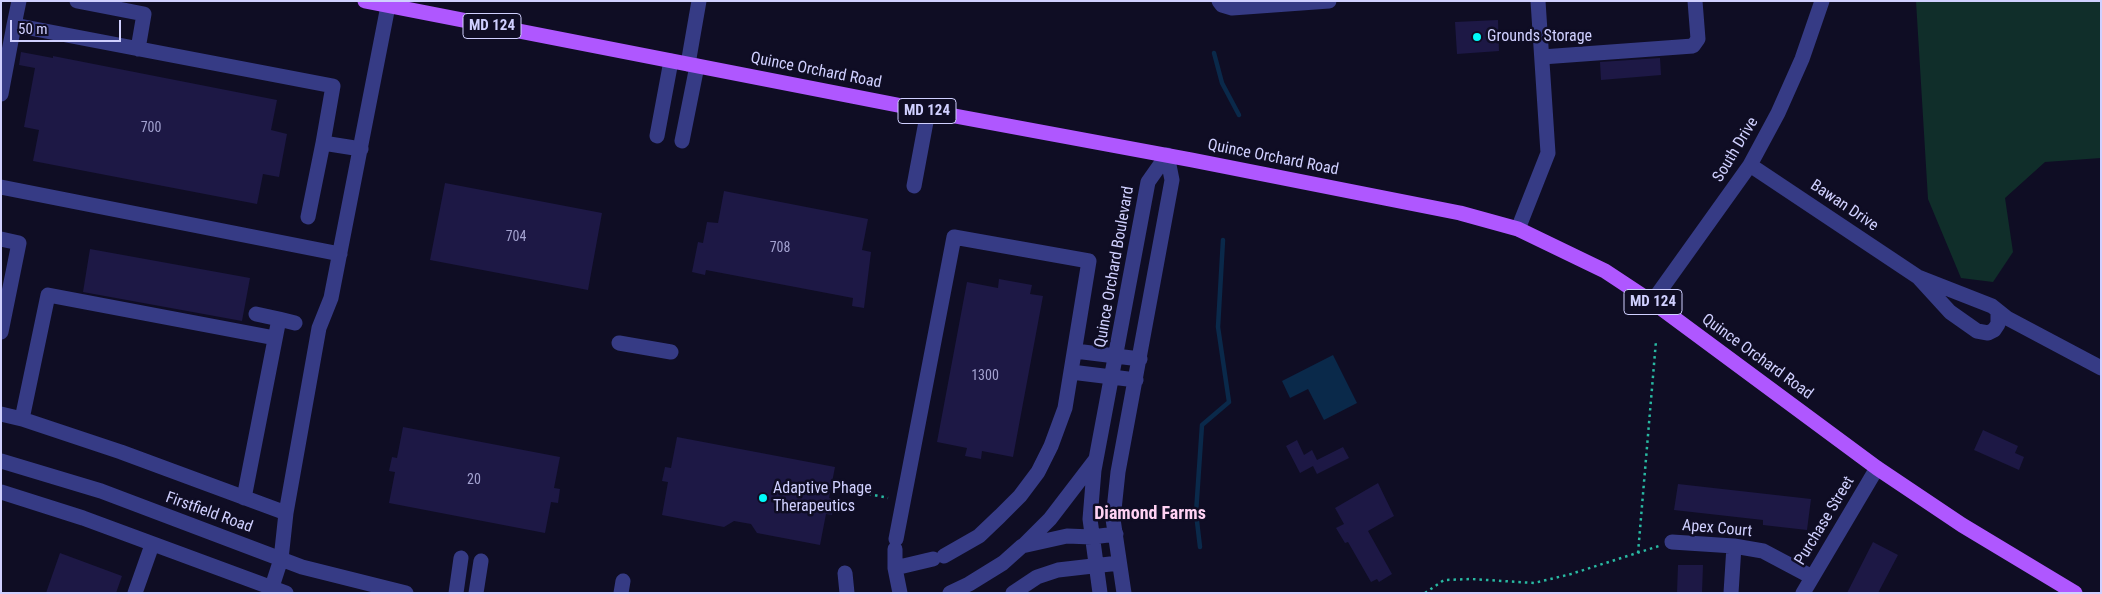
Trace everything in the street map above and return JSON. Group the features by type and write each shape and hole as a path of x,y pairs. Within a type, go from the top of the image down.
{"main road":[{"name":"Quince Orchard Road","path":"365,1 928,112 1167,155 1460,213 1518,229 1605,271 1652,302 1877,468 1962,525 2075,593"}],"street":[{"path":"1,94 19,1"},
{"path":"77,1 144,14 138,49"},
{"path":"682,141 699,1"},
{"path":"1219,1 1226,7 1232,8 1329,1"},
{"path":"1518,229 1548,153 1538,1"},
{"path":"1542,57 1693,46 1698,38 1695,1"},
{"name":"South Drive","path":"1652,302 1750,165 1778,113 1794,77 1822,1"},
{"path":"271,590 281,558 286,513 320,328 331,298 388,6"},
{"path":"14,25 333,86 308,216"},
{"path":"657,136 671,61"},
{"path":"914,186 928,112"},
{"path":"323,143 361,149"},
{"path":"1124,593 1114,518 1118,472 1172,180 1167,155"},
{"name":"Quince Orchard Boulevard","path":"1100,593 1090,519 1097,458 1148,182 1167,155"},
{"name":"Bawan Drive","path":"1750,165 1918,277"},
{"path":"1,186 340,254"},
{"path":"895,568 939,557 979,536 1020,496 1038,472 1059,429 1072,372 1089,261 954,237 896,544 895,568 900,593"},
{"path":"1,239 19,243 1,332"},
{"path":"1918,277 1950,312 1978,331 1988,332 1994,330 1998,324 1998,311"},
{"path":"1918,277 1992,306 2101,368"},
{"path":"22,419 48,295 275,338"},
{"path":"256,314 295,322"},
{"path":"244,498 279,319"},
{"path":"619,342 671,352"},
{"path":"1075,351 1140,359"},
{"path":"1072,372 1136,380"},
{"path":"1,414 22,419 120,452 286,513"},
{"path":"950,593 969,584 1003,563 1022,546 1055,513 1097,458"},
{"name":"Firstfield Road","path":"1,461 101,491 302,567 406,593"},
{"name":"Purchase Street","path":"1803,593 1877,468"},
{"path":"1,492 83,518 271,590 286,593"},
{"path":"1022,546 1067,536 1092,537 1116,534"},
{"name":"Apex Court","path":"1672,542 1734,546 1763,551 1812,577"},
{"path":"135,593 152,545"},
{"path":"1731,593 1734,546"},
{"path":"456,593 461,558"},
{"path":"476,593 481,561"},
{"path":"1013,593 1037,577 1058,570 1119,563"},
{"path":"845,573 847,593"}],"path":[{"path":"1638,552 1656,340"},
{"path":"856,491 904,501"},
{"path":"1425,593 1444,580 1471,579 1534,583 1571,574 1672,542"}],"green space":[{"path":"1916,1 2101,1 2101,158 2045,162 2005,198 2013,252 1993,282 1961,278 1928,199"}],"water":[{"path":"1333,355 1357,403 1324,420 1308,389 1290,398 1282,381"}],"building":[{"name":"Grounds Storage","path":"1498,20 1499,51 1457,54 1455,22"},
{"path":"21,52 53,58 53,56 277,100 271,130 287,134 279,177 263,174 257,204 33,161 39,130 24,127 35,68 19,65"},
{"path":"1660,58 1661,75 1601,80 1600,62"},
{"path":"445,183 602,213 588,290 430,260"},
{"path":"724,191 868,219 862,250 871,252 864,308 852,306 853,298 706,270 705,275 692,272 698,242 703,243 707,222 718,223"},
{"path":"90,249 250,278 242,321 83,292"},
{"path":"999,279 1032,285 1030,294 1043,296 1013,457 982,451 981,459 965,456 967,448 937,442 967,282 998,288"},
{"path":"403,427 560,457 554,488 560,489 558,503 551,502 545,533 389,503 395,472 389,471 392,457 397,458"},
{"path":"1983,430 2018,446 2015,453 2024,457 2019,470 1974,450"},
{"path":"677,437 835,467 829,498 835,500 832,515 826,514 820,545 757,533 751,524 734,521 724,527 662,515 668,482 662,481 665,467 671,468"},
{"path":"1297,440 1304,455 1312,450 1317,460 1343,447 1349,458 1317,474 1313,466 1300,473 1286,446"},
{"path":"1378,483 1394,516 1368,531 1392,574 1379,582 1377,579 1371,582 1348,542 1345,543 1336,528 1344,524 1335,508"},
{"path":"1678,484 1811,499 1807,530 1763,525 1763,520 1674,510"},
{"path":"1873,542 1898,555 1878,593 1847,593"},
{"path":"60,553 122,576 116,593 46,593"},
{"path":"1678,565 1703,565 1702,593 1677,593"}],"waterway":[{"path":"1214,53 1222,83 1239,115"},
{"path":"1200,547 1196,513 1202,425 1229,402 1218,327 1223,240"}],"place":[{"name":"Grounds Storage","path":"1477,37"},
{"name":"Adaptive Phage Therapeutics","path":"763,498"}],"district":[{"name":"Diamond Farms","path":"1150,514"}]}
